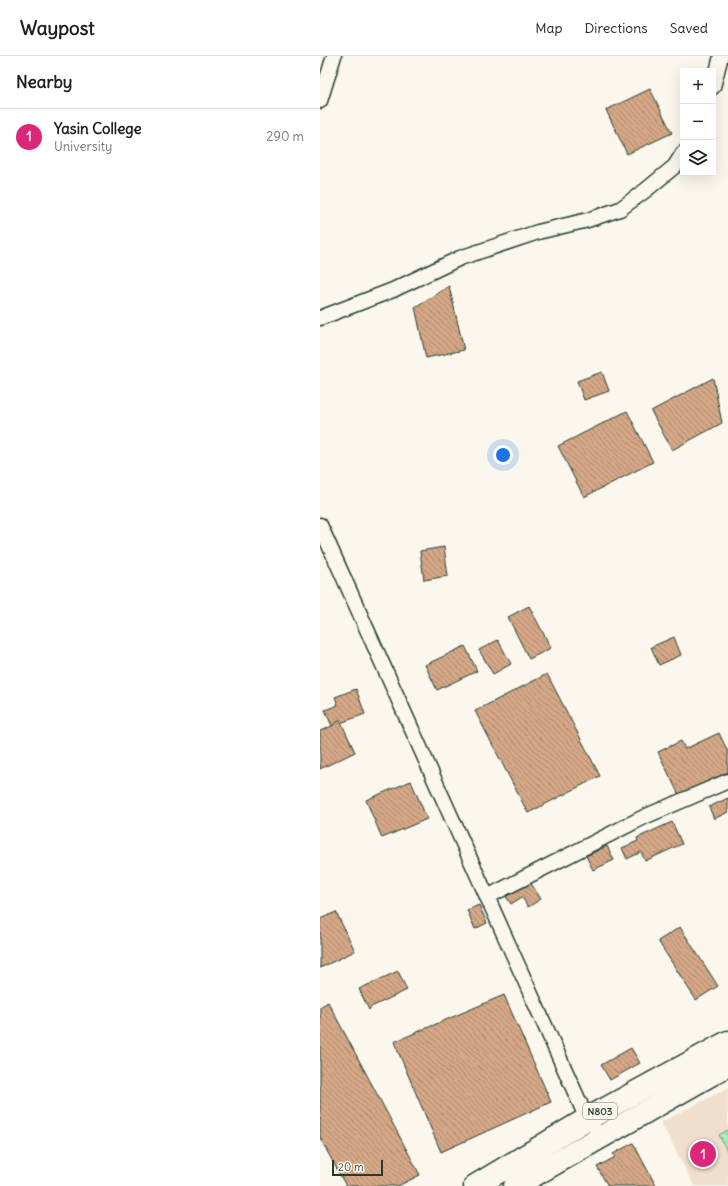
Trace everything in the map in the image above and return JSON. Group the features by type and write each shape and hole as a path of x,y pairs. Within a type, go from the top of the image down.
{"highway":[{"name":"N803","path":"476,1186 587,1119 728,1042"},
{"name":"N803","path":"515,1186 728,1065"}],"street":[{"path":"320,101 334,56"},
{"path":"716,74 720,56"},
{"path":"320,318 393,290 460,258 538,232 588,220 620,209 675,166 680,158"},
{"path":"320,525 587,1119 602,1136"},
{"path":"487,897 644,817 728,781"}],"shaded area":[{"path":"728,1088 728,1186 694,1186 661,1122"}],"green space":[{"path":"728,1130 728,1153 719,1135"}],"building":[{"path":"650,89 672,133 627,154 606,110"},
{"path":"449,286 464,350 426,358 415,307"},
{"path":"602,372 609,391 584,400 577,381"},
{"path":"713,378 722,423 672,450 651,411"},
{"path":"627,411 653,462 584,497 558,446"},
{"path":"444,547 448,576 424,580 420,551"},
{"path":"529,606 551,648 529,659 508,617"},
{"path":"674,637 681,655 659,665 651,647"},
{"path":"498,640 511,664 493,674 479,650"},
{"path":"465,646 477,671 437,690 425,665"},
{"path":"547,674 600,776 528,813 475,711"},
{"path":"356,689 365,714 332,726 325,710 338,705 335,697"},
{"path":"340,720 355,752 320,769 320,731 332,726"},
{"path":"719,733 728,752 728,772 679,795 658,752 681,741 685,749"},
{"path":"411,781 427,819 382,838 366,800"},
{"path":"728,798 728,812 714,819 709,807"},
{"path":"672,822 682,844 645,861 641,852 627,859 622,848 638,841 637,838"},
{"path":"607,846 614,860 593,870 586,856"},
{"path":"528,879 541,899 528,907 522,897 511,904 505,895"},
{"path":"479,905 487,923 475,929 467,910"},
{"path":"336,912 355,951 320,968 320,919"},
{"path":"680,927 718,986 696,1000 658,941"},
{"path":"398,971 407,990 371,1007 369,1010 359,989"},
{"path":"504,995 551,1102 441,1152 394,1042"},
{"path":"328,1002 420,1175 398,1186 346,1186 320,1138 320,1007"},
{"path":"631,1048 640,1063 610,1080 601,1065"},
{"path":"633,1143 656,1186 608,1186 597,1167 615,1157 613,1154"}],"place":[{"name":"Yasin College","path":"703,1154"}]}
